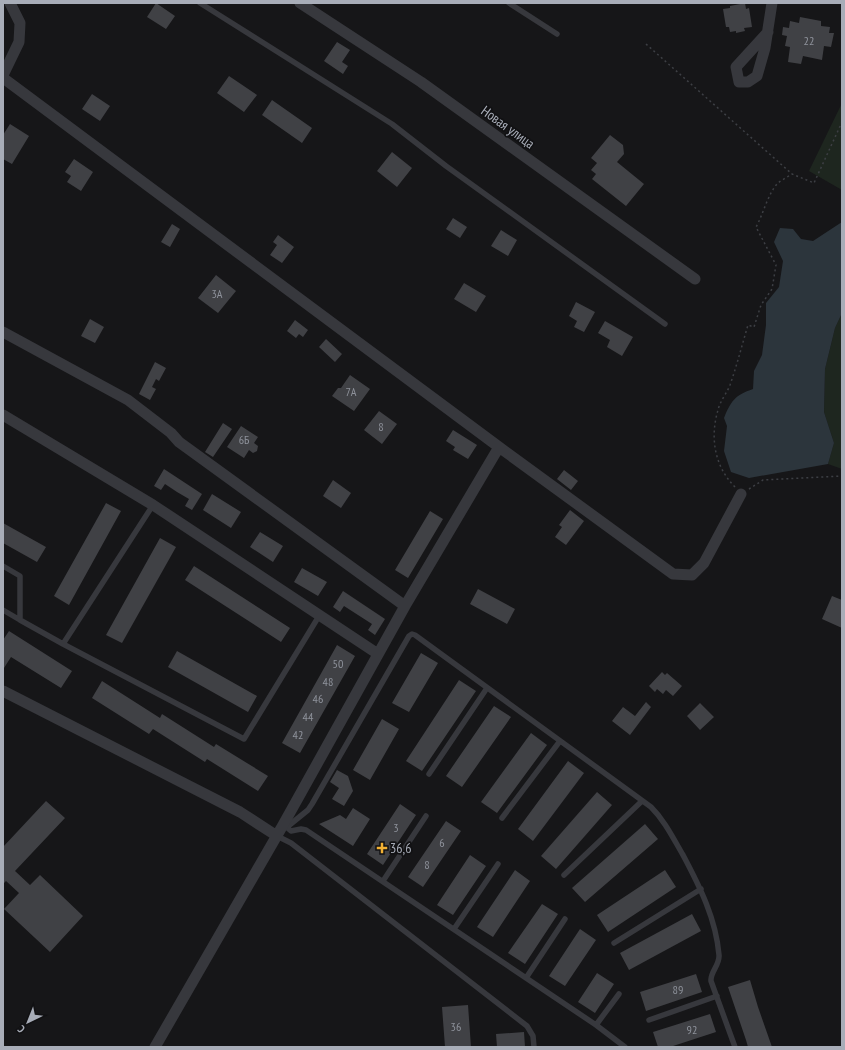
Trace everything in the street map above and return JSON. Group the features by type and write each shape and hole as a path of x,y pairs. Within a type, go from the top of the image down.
{"street":[{"name":"Новая улица","path":"300,3 421,82 696,279"},
{"path":"768,32 772,3"},
{"path":"3,75 20,42 20,23 13,5"},
{"path":"3,78 499,447 673,574 692,575 704,563 741,494"},
{"path":"3,332 128,400 171,433 179,442 405,606"},
{"path":"3,415 153,505 378,654"},
{"path":"155,1047 277,836 285,826 405,606 499,447"},
{"path":"3,691 240,812 277,836"}],"lane":[{"path":"200,3 392,124 446,166 665,324"},
{"path":"509,3 557,34"},
{"path":"63,644 153,505"},
{"path":"3,566 20,576 20,620"},
{"path":"3,610 63,644 244,739 319,616"},
{"path":"625,1047 596,1025 306,830 301,829 291,831 285,826 298,818 312,804 410,634 415,635 642,801 660,816 668,827 701,889 715,927 719,959 711,978 735,1047"},
{"path":"429,774 487,688"},
{"path":"502,818 560,741"},
{"path":"564,875 642,801"},
{"path":"383,882 426,816"},
{"path":"298,818 301,829"},
{"path":"277,836 291,843 527,1026 533,1036 534,1047"},
{"path":"454,929 498,864"},
{"path":"614,943 701,889"},
{"path":"526,978 565,919"},
{"path":"596,1025 619,994"},
{"path":"650,1020 717,996"}],"path":[{"path":"646,44 792,174 814,183 842,122"},
{"path":"792,174 777,184 765,205 762,216 756,227 776,265 772,289 761,304 754,327 748,325 730,386 718,408 714,444 720,467 728,480 741,494 763,480 842,476"}],"shaded area":[{"path":"842,103 842,190 809,171"},
{"path":"842,222 842,313 835,328 825,369 824,412 834,443 828,464 749,478 731,472 724,451 727,426 724,418 734,399 753,389 754,371 762,355 766,325 766,303 779,287 783,261 774,242 780,228 793,229 801,239 813,241"},
{"path":"842,313 842,469 828,464 834,443 824,412 825,369 835,328"}],"building":[{"path":"156,3 175,16 166,29 147,17"},
{"path":"745,3 746,9 749,8 752,27 744,28 745,31 736,33 736,31 730,32 729,27 726,27 723,9"},
{"path":"800,17 821,21 821,26 830,27 829,33 834,33 831,47 824,46 822,60 803,56 801,64 788,62 790,47 785,46 787,36 782,35 783,27 789,28 790,21 799,23"},
{"path":"337,42 350,50 342,62 348,66 343,74 324,61"},
{"path":"229,76 257,95 244,112 217,93"},
{"path":"92,94 110,106 100,121 82,109"},
{"path":"272,100 312,128 302,143 262,115"},
{"path":"10,124 29,136 12,164 3,159 3,135"},
{"path":"610,135 623,145 624,154 617,162 644,184 626,206 592,179 596,174 591,170 597,163 591,158"},
{"path":"392,152 412,168 397,187 377,171"},
{"path":"74,159 93,172 81,191 67,182 71,176 65,172"},
{"path":"453,218 467,227 460,238 446,229"},
{"path":"172,224 180,229 170,247 161,242"},
{"path":"501,230 517,240 508,256 491,246"},
{"path":"278,235 294,247 282,263 270,255 277,245 273,242"},
{"path":"216,275 236,291 218,313 198,298"},
{"path":"464,283 486,296 476,312 454,299"},
{"path":"576,302 595,312 584,332 574,327 577,321 569,316"},
{"path":"90,319 104,327 95,343 81,336"},
{"path":"295,320 308,330 303,337 299,334 296,338 287,331"},
{"path":"605,321 633,337 622,356 607,347 610,340 598,333"},
{"path":"326,339 342,354 335,362 319,347"},
{"path":"155,362 166,368 159,381 156,379 152,387 156,389 150,400 139,394"},
{"path":"350,375 370,389 354,411 332,396 338,388 341,388"},
{"path":"379,411 397,424 382,444 364,430"},
{"path":"223,423 232,429 213,457 205,452"},
{"path":"241,426 258,437 254,443 258,446 257,451 253,453 249,450 244,458 227,447"},
{"path":"453,430 477,445 468,459 453,450 455,447 446,441"},
{"path":"164,469 202,494 192,510 185,506 189,499 165,484 161,490 154,486"},
{"path":"564,470 578,481 571,490 557,479"},
{"path":"333,480 351,493 341,508 323,496"},
{"path":"212,494 241,512 231,528 203,510"},
{"path":"106,503 121,511 69,605 54,596"},
{"path":"570,510 584,521 566,545 555,537 562,527 559,525"},
{"path":"430,511 443,519 408,578 395,570"},
{"path":"3,523 46,547 37,562 3,543"},
{"path":"260,532 283,546 273,562 250,547"},
{"path":"160,538 176,547 122,643 106,635"},
{"path":"194,566 290,628 281,642 185,580"},
{"path":"302,568 327,582 318,596 294,582"},
{"path":"478,589 515,609 507,624 470,604"},
{"path":"343,591 385,619 375,635 368,630 372,624 344,606 340,612 333,607"},
{"path":"832,596 842,600 842,628 822,619"},
{"path":"9,631 72,671 61,688 11,657 4,668 3,667 3,640"},
{"path":"337,645 355,656 300,753 282,743"},
{"path":"177,651 257,696 248,712 168,667"},
{"path":"421,653 438,663 409,712 392,703"},
{"path":"662,672 665,675 667,673 682,686 673,696 666,690 663,694 657,689 655,692 649,686"},
{"path":"459,680 476,691 422,771 406,761"},
{"path":"102,681 160,718 162,714 214,747 216,744 268,776 258,791 207,759 205,762 153,729 149,734 92,698"},
{"path":"646,702 651,707 630,735 612,721 623,707 635,716"},
{"path":"700,703 714,717 700,730 687,716"},
{"path":"494,706 511,717 462,787 446,776"},
{"path":"382,719 399,729 370,780 353,770"},
{"path":"531,733 547,745 497,813 481,802"},
{"path":"568,761 584,773 533,841 518,829"},
{"path":"337,770 348,776 353,791 344,806 332,799 339,788 330,782"},
{"path":"597,792 612,805 556,869 541,856"},
{"path":"46,801 65,818 15,871 30,885 40,875 83,916 50,952 4,909 19,893 6,881 3,884 3,847"},
{"path":"400,804 416,815 383,865 367,854"},
{"path":"353,808 370,819 353,846 319,824 340,815 346,819"},
{"path":"446,821 461,831 423,887 408,877"},
{"path":"645,824 658,839 585,902 572,888"},
{"path":"470,855 486,866 453,915 437,905"},
{"path":"515,870 530,881 493,937 477,927"},
{"path":"665,870 676,887 608,932 597,915"},
{"path":"542,904 558,914 525,964 508,953"},
{"path":"692,914 701,931 629,970 620,953"},
{"path":"580,929 596,940 565,986 549,976"},
{"path":"597,973 614,984 595,1013 578,1002"},
{"path":"696,974 702,992 646,1011 640,992"},
{"path":"750,980 772,1047 748,1047 728,987"},
{"path":"468,1005 471,1047 445,1047 442,1007"},
{"path":"710,1014 716,1032 670,1047 658,1047 653,1032"},
{"path":"524,1032 525,1047 497,1047 496,1034"}],"place":[{"name":"36,6","path":"382,848"}]}
